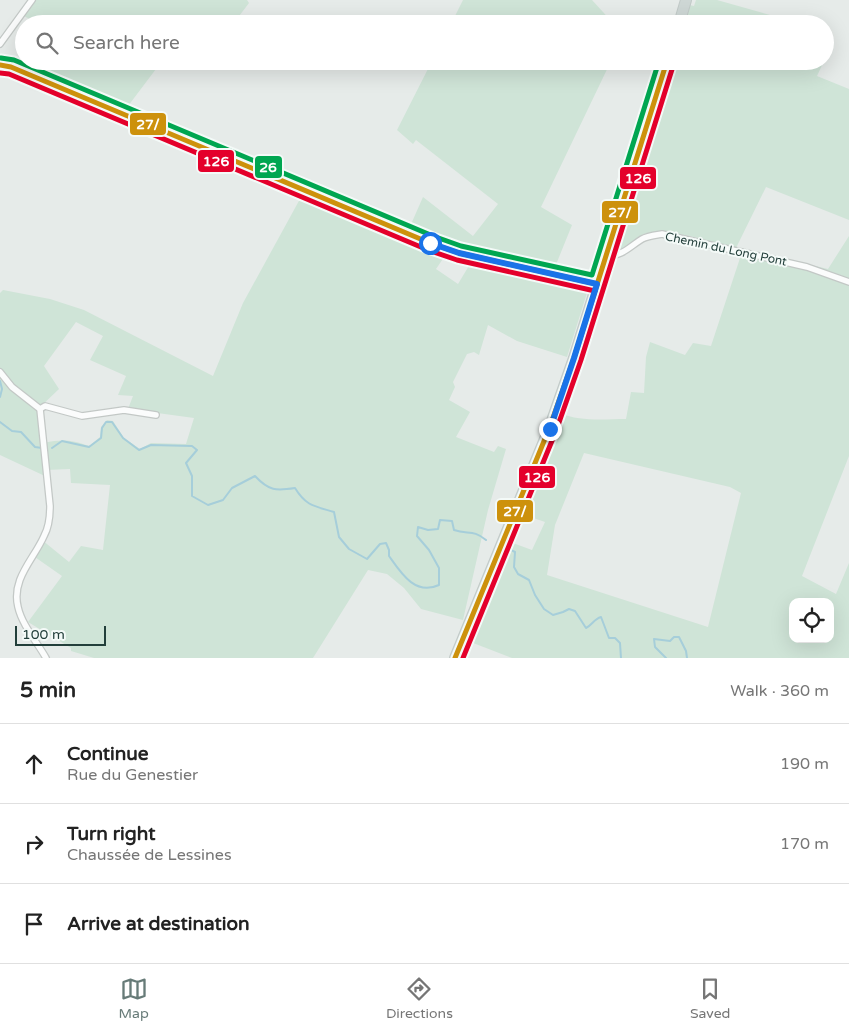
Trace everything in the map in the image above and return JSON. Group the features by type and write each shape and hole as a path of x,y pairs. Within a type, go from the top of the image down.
{"main road":[{"path":"682,15 686,0"},
{"path":"455,658 550,429 664,70"}],"street":[{"path":"21,15 32,0"},
{"path":"0,44 15,23"},
{"path":"0,65 15,69"},
{"path":"18,70 430,243 459,253 597,284"},
{"name":"Chemin du Long Pont","path":"606,256 618,255 627,251 644,238 662,234 807,267 849,282"},
{"path":"0,372 12,387 40,410 50,497 50,518 42,541 26,566 21,578 16,600 20,613 46,658"},
{"path":"40,410 45,406 82,416 124,410 156,415"}],"green space":[{"path":"30,0 247,0 249,3 240,15 25,15 29,9"},
{"path":"463,0 592,0 606,15 456,15"},
{"path":"696,0 717,0 770,15 686,15 689,5 694,6"},
{"path":"44,70 155,70 125,110 56,79 41,75"},
{"path":"427,70 607,70 541,207 572,225 553,272 591,280 567,357 517,341 488,325 479,355 474,352 467,354 453,382 455,387 449,400 470,412 456,437 494,452 498,446 506,449 488,510 463,620 421,609 404,588 387,574 368,570 313,658 94,658 71,651 71,648 28,622 62,576 32,555 42,540 69,562 81,546 103,550 110,485 71,483 70,469 46,470 47,477 0,455 0,293 3,290 50,299 84,310 213,376 243,303 306,188 408,231 423,197 473,236 498,204 416,140 413,144 397,130","holes":["451,247 476,254 458,284 436,269","76,322 103,336 90,360 126,376 118,395 133,396 128,409 194,418 186,444 151,443 140,449 124,438 113,421 107,420 101,427 100,437 89,446 67,441 44,443 37,410 59,389 44,366"]},
{"path":"654,70 659,70 605,239 602,239"},
{"path":"668,70 820,70 817,76 849,89 849,220 766,187 736,248 690,236 665,232 644,234 618,251 612,247"},
{"path":"849,236 849,456 802,576 836,594 849,563 849,658 512,658 468,641 507,541 532,550 545,522 519,513 560,413 584,419 626,419 631,392 644,393 646,357 650,342 685,355 693,343 711,346 743,249 828,269","holes":["584,453 730,487 741,493 708,627 547,575 555,525"]}],"waterway":[{"path":"0,381 2,389 0,397"},
{"path":"0,422 12,431 21,432 35,447 42,448"},
{"path":"52,448 62,441 89,447 101,438 102,428 106,422 112,422 123,438 139,450 151,445 192,446 197,450 186,463 192,476 192,496 208,505 223,500 232,488 255,476 264,485 273,489 295,488 307,502 316,507 334,512 339,537 349,549 367,559 380,544 386,543 389,556 398,569 410,581 423,588 439,585 439,568 429,550 417,536 418,527 428,530 438,529 440,520 452,521 454,530 474,533 486,540"},
{"path":"507,548 515,552 514,567 518,574 529,580 535,595 544,609 553,615 569,609 575,611 586,628 601,617 609,638 615,638 620,643 621,658"},
{"path":"666,658 655,647 654,639 670,641 674,637 679,637 686,651 687,658"}],"transit line":[{"name":"26","path":"1,58 15,60"},
{"name":"27/","path":"0,65 15,69"},
{"name":"27/","path":"18,70 430,243 459,253 597,284"},
{"name":"26","path":"38,70 433,236 461,246 592,275 656,70"},
{"name":"27/","path":"455,658 549,429 574,358 664,70"},
{"name":"126","path":"463,658 556,431 581,360 672,70"},
{"name":"126","path":"0,73 9,74 428,250 457,260 595,291"}],"route":[{"path":"430,243 459,253 597,284 550,429"}]}
